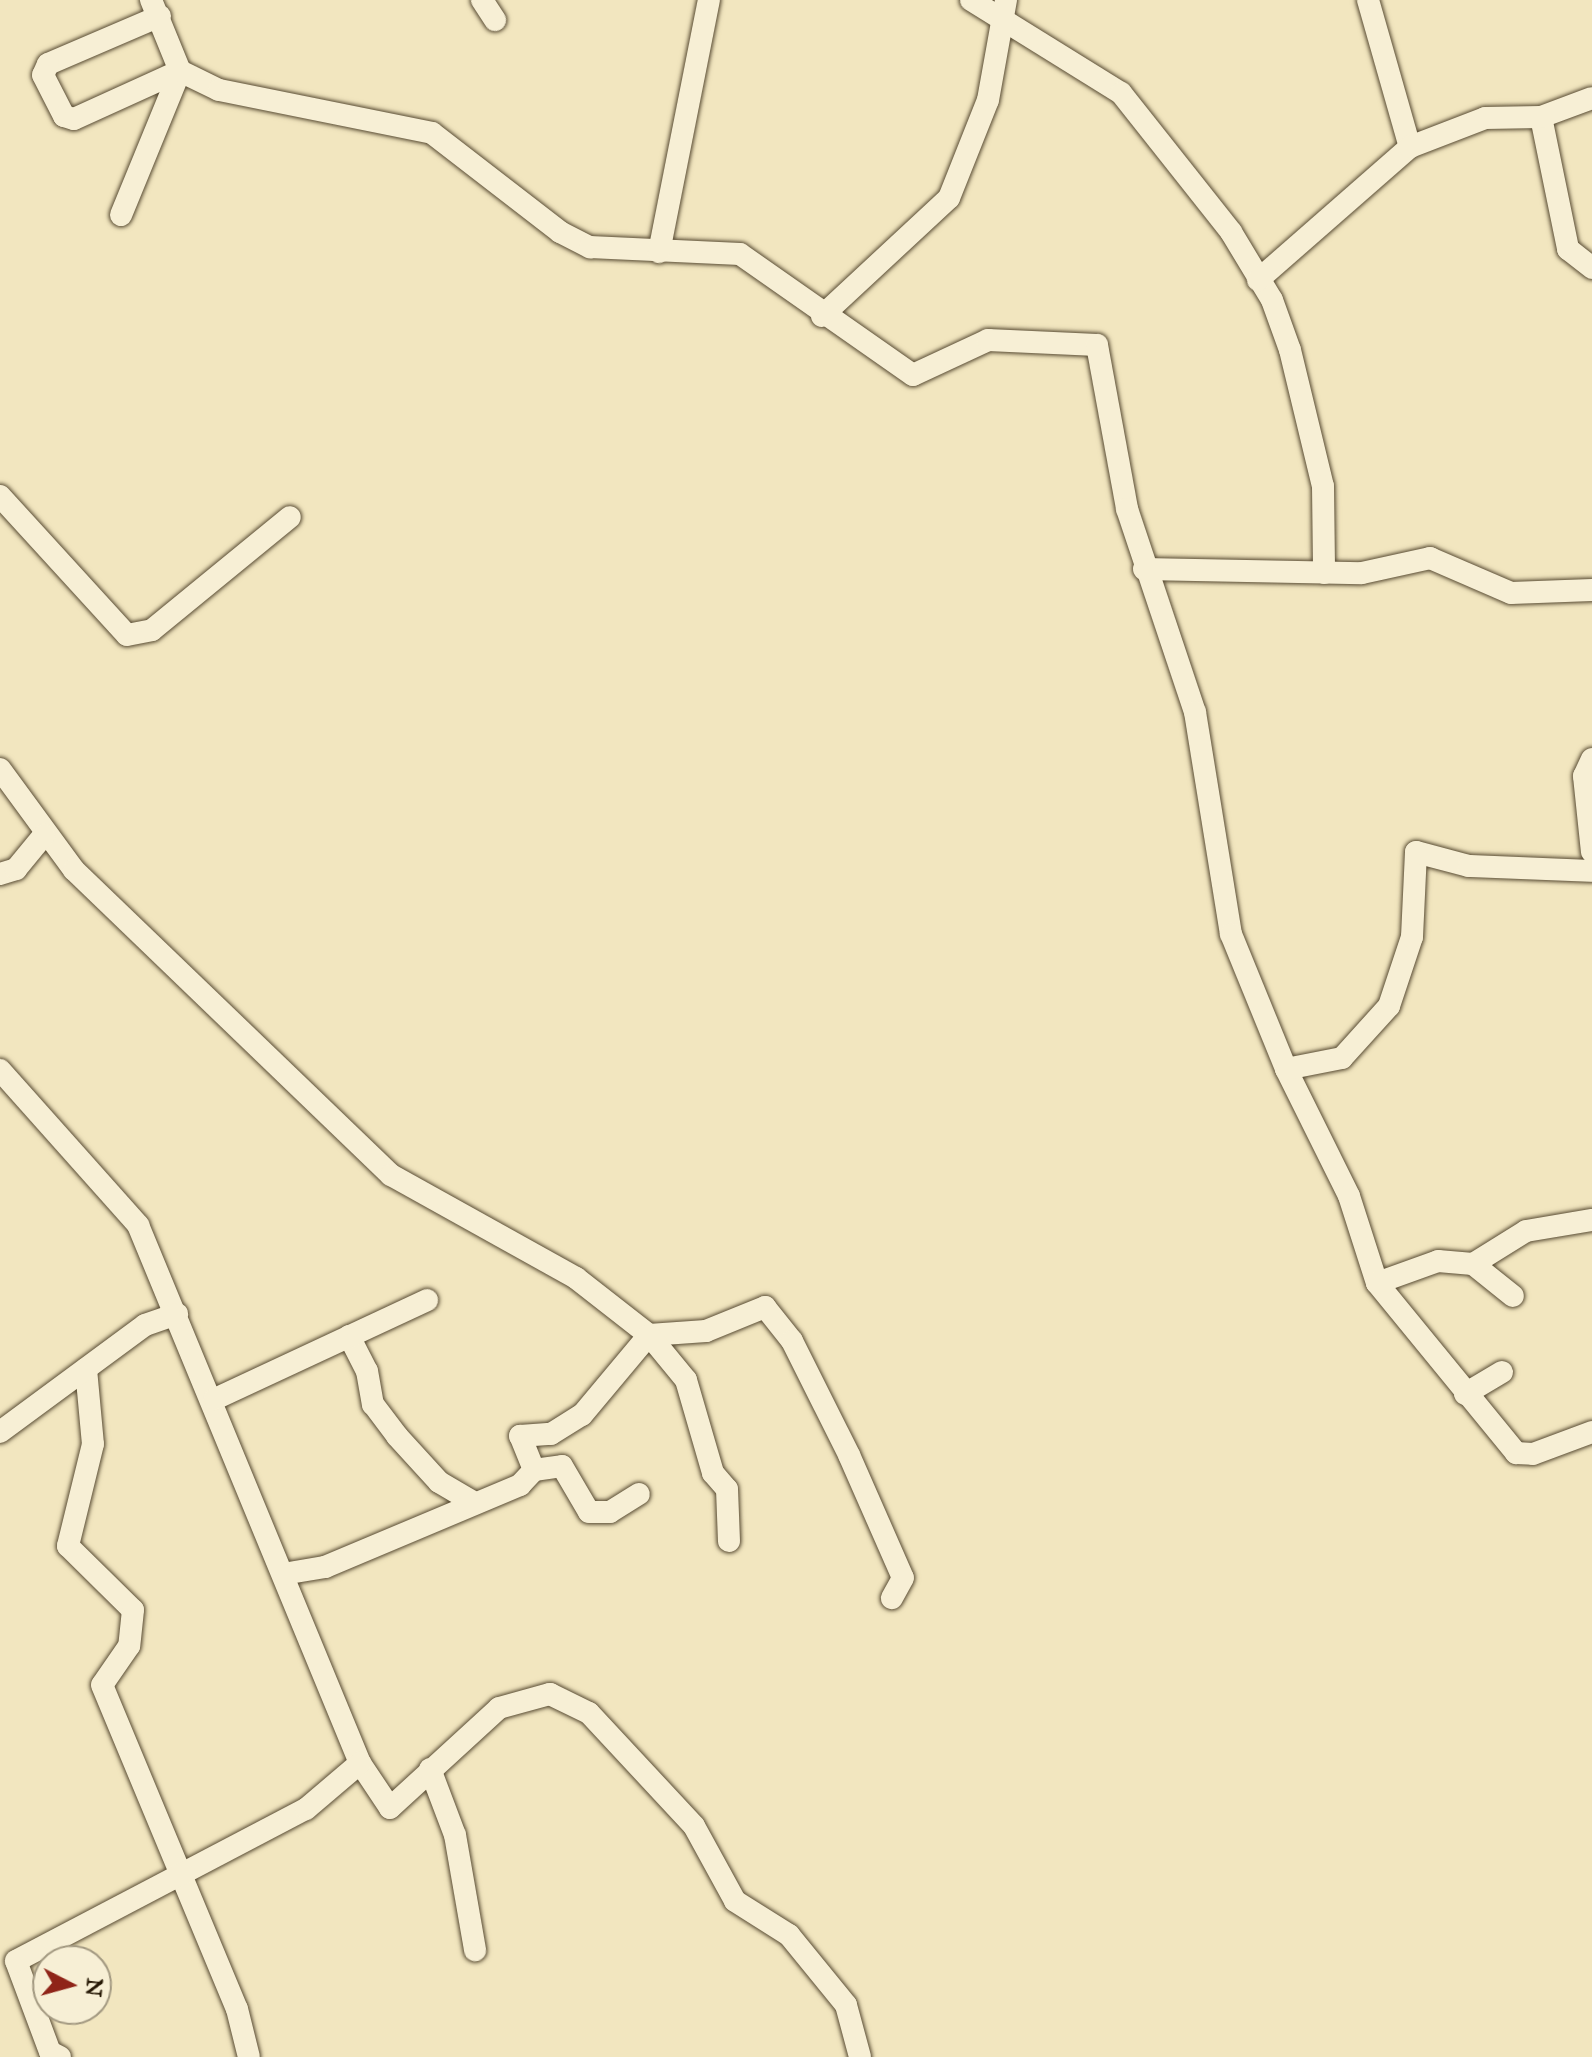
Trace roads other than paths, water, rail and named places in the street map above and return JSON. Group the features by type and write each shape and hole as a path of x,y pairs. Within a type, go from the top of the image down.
{"street":[{"path":"482,0 495,20"},
{"path":"659,252 709,0"},
{"path":"971,0 1004,11 1121,93 1231,232 1258,280 1290,350 1323,486 1324,573"},
{"path":"1368,0 1410,147"},
{"path":"121,215 180,71 156,8 48,64 43,75 69,119 180,71 219,90 432,133 577,242 659,252 740,254 822,316 920,375 995,338 1097,345 1144,569 1195,712 1231,934 1286,1069 1349,1196 1377,1283 1516,1453 1533,1454 1592,1432"},
{"path":"822,316 949,198 988,100 1004,11"},
{"path":"1258,280 1410,147 1485,118 1541,117 1592,98"},
{"path":"1541,117 1568,249 1592,268"},
{"path":"0,496 127,635 152,630 290,517"},
{"path":"1144,569 1324,573 1430,558 1511,593 1592,590"},
{"path":"1592,759 1584,776 1592,852"},
{"path":"0,769 44,835 391,1175 576,1278 649,1335 686,1380 713,1473 727,1489 729,1541"},
{"path":"0,874 16,869 44,835"},
{"path":"1286,1069 1342,1058 1389,1006 1412,937 1416,852 1469,866 1592,871"},
{"path":"0,1070 124,1205 215,1399 360,1763 390,1808 499,1708 550,1694 589,1713 694,1826 735,1901 789,1935 846,2005 860,2057"},
{"path":"1473,1264 1526,1231 1592,1220"},
{"path":"1377,1283 1438,1261 1473,1264 1513,1296"},
{"path":"215,1399 427,1300"},
{"path":"534,1470 520,1436 551,1434 582,1415 649,1335 706,1331 765,1307 792,1341 849,1455 903,1578 892,1598"},
{"path":"0,1432 145,1325 177,1314"},
{"path":"349,1336 367,1371 373,1404 397,1436 439,1482 475,1503"},
{"path":"86,1369 93,1444 68,1546 133,1610 129,1646 102,1685 181,1875 249,2057"},
{"path":"1465,1394 1502,1372"},
{"path":"283,1574 325,1567 520,1485 534,1470 562,1466 589,1512 610,1512 639,1494"},
{"path":"60,2057 50,2052 8,1955 181,1875 306,1809 360,1763"},
{"path":"430,1769 455,1835 475,1950"}]}
